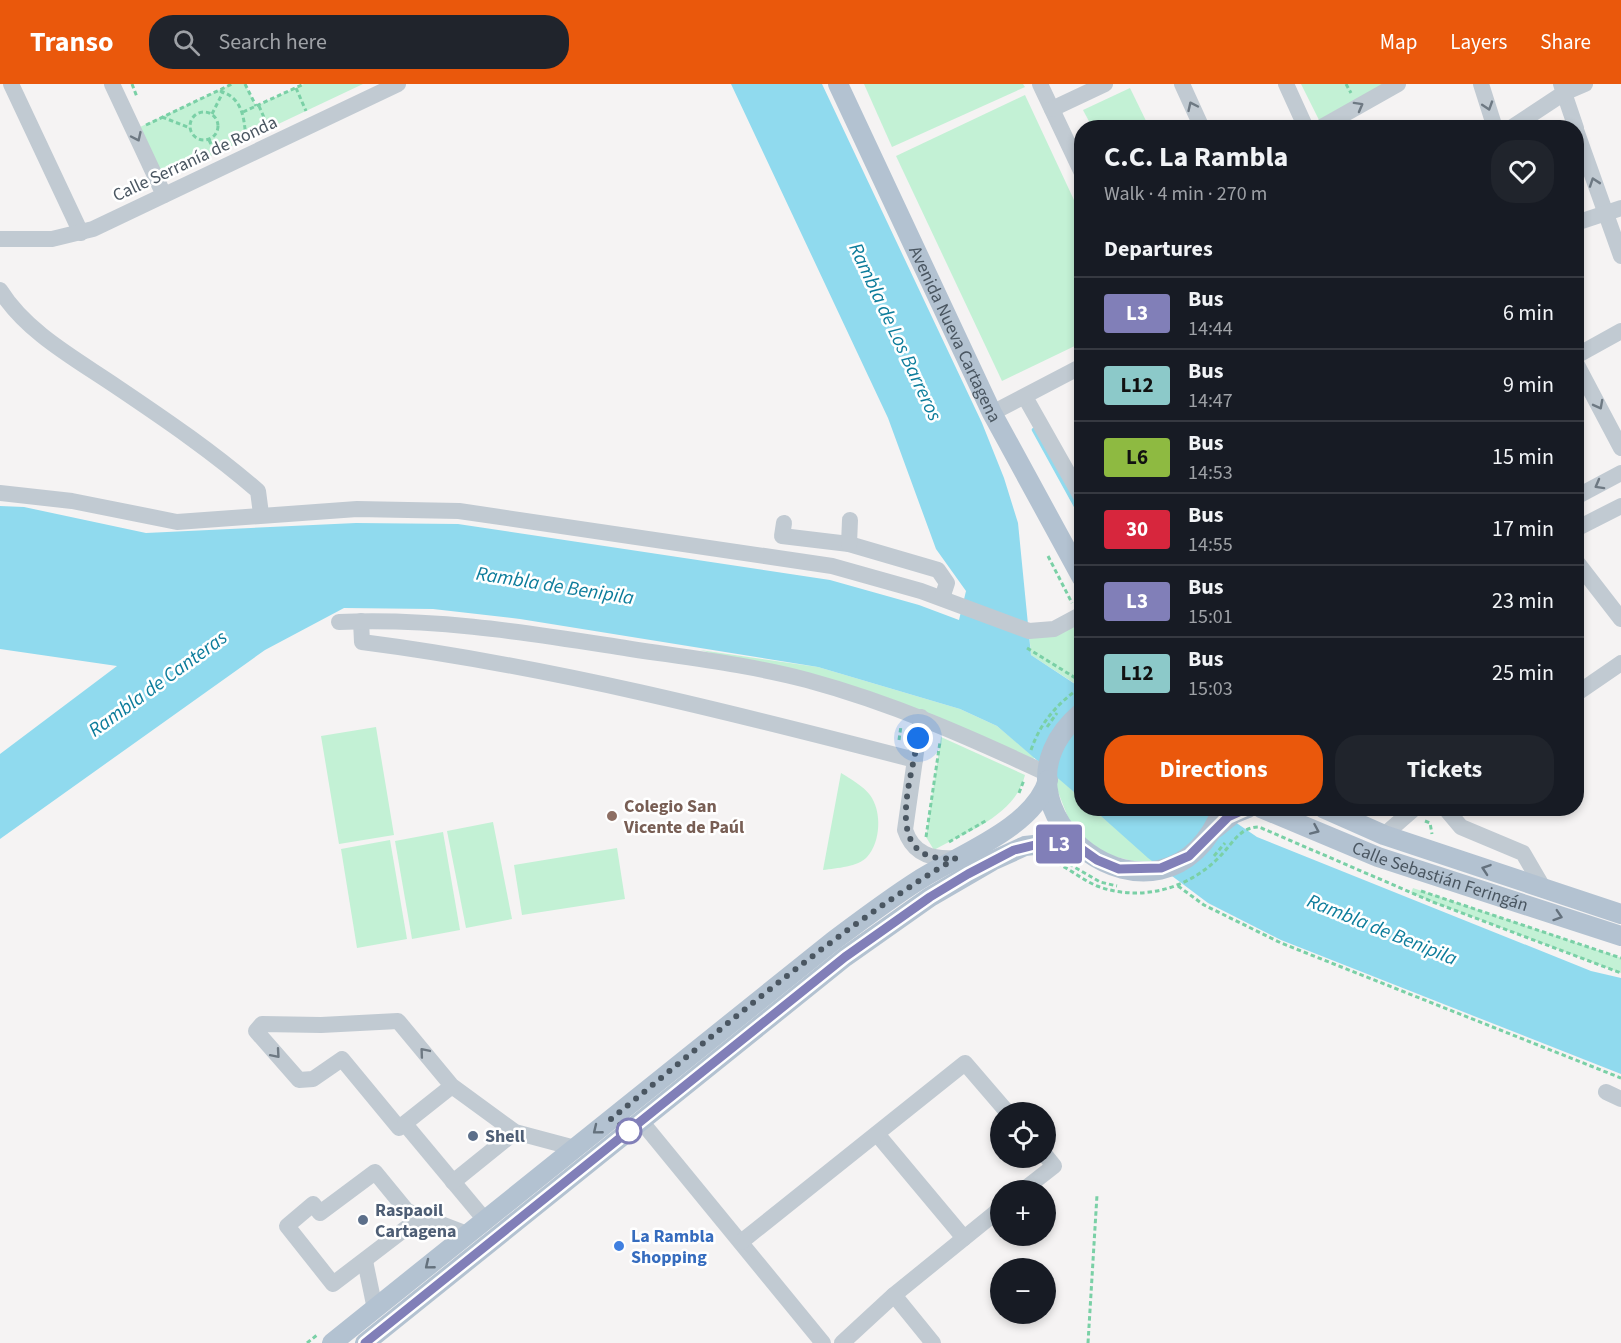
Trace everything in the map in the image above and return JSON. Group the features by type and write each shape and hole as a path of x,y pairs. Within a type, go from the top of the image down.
{"main road":[{"name":"Avenida Nueva Cartagena","path":"838,84 992,413 1074,563"},
{"path":"332,1343 832,942 899,893 1019,820 1037,803 1060,737 1074,721"},
{"path":"1048,775 1054,813 1065,832 1080,848 1097,860 1119,869 1161,868 1195,851 1222,817"},
{"name":"Calle Sebastián Feringán","path":"1280,816 1378,856 1621,936"},
{"name":"Calle Sebastián Feringán","path":"1341,816 1384,835 1621,914"},
{"path":"365,1343 845,957 930,897 1008,852 1025,846 1052,843 1080,848"}],"street":[{"path":"11,84 81,233"},
{"path":"112,84 164,195"},
{"name":"Calle Serranía de Ronda","path":"0,239 40,240 81,233 398,84"},
{"path":"1040,84 1074,156"},
{"path":"1052,109 1105,84"},
{"path":"1182,84 1198,120"},
{"path":"1286,84 1302,120"},
{"path":"1481,84 1492,120"},
{"path":"1522,120 1563,89 1585,84"},
{"path":"1334,120 1394,85"},
{"path":"1563,89 1573,120"},
{"path":"1584,152 1621,256"},
{"path":"1584,220 1621,208"},
{"path":"0,290 19,314 57,346 225,463 258,491 261,514"},
{"path":"1584,352 1621,331"},
{"path":"992,413 1074,370"},
{"path":"1584,378 1621,448"},
{"path":"1025,397 1074,484"},
{"path":"1584,493 1621,473"},
{"path":"0,493 72,501 177,522 261,514 357,509 425,509 470,512 832,566 942,598 1029,631 1054,629 1074,618"},
{"path":"1584,525 1621,506"},
{"path":"849,544 850,520"},
{"path":"784,523 782,536 849,544 938,570 947,583 942,598"},
{"path":"1584,584 1621,619"},
{"path":"361,621 362,642 425,650 635,692 808,730 915,760"},
{"path":"339,622 414,622 498,628 805,680 877,700 921,717 1028,759 1048,775"},
{"path":"1584,688 1621,663"},
{"path":"921,717 905,822 908,837 912,845 926,855 943,859 956,858"},
{"path":"1384,835 1406,816"},
{"path":"1452,816 1461,827 1523,853 1544,889"},
{"path":"452,1086 399,1128 342,1059 313,1079 299,1080 256,1031 262,1024 321,1025 398,1021 452,1086 515,1132 575,1148"},
{"path":"741,1242 965,1063 999,1102"},
{"path":"641,1121 823,1343"},
{"path":"405,1124 485,1220"},
{"path":"453,1182 515,1132"},
{"path":"877,1134 964,1238"},
{"path":"1036,1180 1051,1168"},
{"path":"422,1216 333,1284 287,1226 313,1204 320,1213 375,1172 407,1211 422,1216 467,1234"},
{"path":"842,1343 894,1295 990,1217"},
{"path":"365,1261 375,1309"},
{"path":"894,1295 933,1343"}],"path":[{"path":"134,130 232,84"},
{"path":"245,84 269,129"},
{"path":"243,112 304,84"},
{"path":"1346,84 1355,100"},
{"path":"296,88 306,111"},
{"path":"218,91 238,103 243,112 246,140 254,136"},
{"path":"212,114 223,92"},
{"path":"297,116 316,106"},
{"path":"162,117 190,128 199,140 209,140 219,129 218,122 212,114 197,113 191,121 190,128"},
{"path":"261,132 278,124"},
{"path":"209,140 216,154"},
{"path":"205,159 226,149"},
{"path":"1030,649 1074,680"},
{"path":"1015,800 1022,788 1028,759 1045,720 1060,702 1074,691"},
{"path":"930,844 926,837 941,737"},
{"path":"1055,862 1085,880 1112,890 1140,892 1178,886 1210,867 1245,829 1259,827 1411,893 1621,973"},
{"path":"1178,886 1204,905 1281,943 1621,1078"},
{"path":"1411,893 1413,888 1621,958"},
{"path":"1088,1343 1097,1195"}],"green space":[{"path":"232,84 245,84 256,106 304,84 363,84 164,178 140,127"},
{"path":"864,84 1023,84 1025,87 892,147"},
{"path":"1301,84 1384,84 1319,120"},
{"path":"1130,88 1146,120 1088,120 1083,110"},
{"path":"1025,95 1074,200 1074,346 1002,381 896,156"},
{"path":"1074,620 1074,683 1031,655 1029,631"},
{"path":"700,650 818,667 960,709 997,726 1034,757 1032,766 877,700"},
{"path":"376,727 394,835 339,844 321,736"},
{"path":"941,737 1025,775 1020,789 1001,812 975,829 934,850 926,837"},
{"path":"1049,769 1074,792 1074,816 1101,816 1161,868 1080,848"},
{"path":"841,773 870,795 877,809 877,835 872,851 863,860 847,867 823,870"},
{"path":"493,822 512,919 466,928 447,831"},
{"path":"443,832 460,930 412,939 395,841"},
{"path":"390,840 407,939 357,948 341,849"},
{"path":"617,848 625,899 522,915 514,865"},
{"path":"1413,888 1621,958 1621,973 1433,902 1411,893"}],"water":[{"path":"731,84 822,84 982,423 1004,478 1018,523 1031,655 1074,683 1074,792 997,726 960,709 818,667 520,619 433,609 344,608 265,650 0,839 0,754 117,666 0,649 0,506 24,507 146,533 356,523 458,524 830,580 919,605 959,620 966,591 936,549 888,418"},
{"name":"Rambla de Benipila","path":"1101,816 1226,816 1257,837 1591,971 1621,978 1621,1074 1281,940 1208,903 1148,858"}],"waterway":[{"path":"1034,430 1074,502"}],"bus line":[{"name":"L3","path":"365,1343 845,957 930,897 1014,850 1034,844 1064,844 1080,848 1107,866 1119,869 1139,871 1161,868 1189,856 1201,847 1214,830 1230,816"}],"place":[{"name":"Colegio San Vicente de Paúl","path":"612,816"},
{"name":"Shell","path":"473,1136"},
{"name":"Raspaoil Cartagena","path":"363,1220"},
{"name":"La Rambla Shopping","path":"619,1246"}],"route":[{"path":"629,1131 611,1119 832,942 918,880 956,858 943,859 926,855 912,845 905,830 918,738"}],"water label":[{"name":"Rambla de Los Barreros","path":"895,332"},
{"name":"Rambla de Canteras","path":"158,684"}]}
